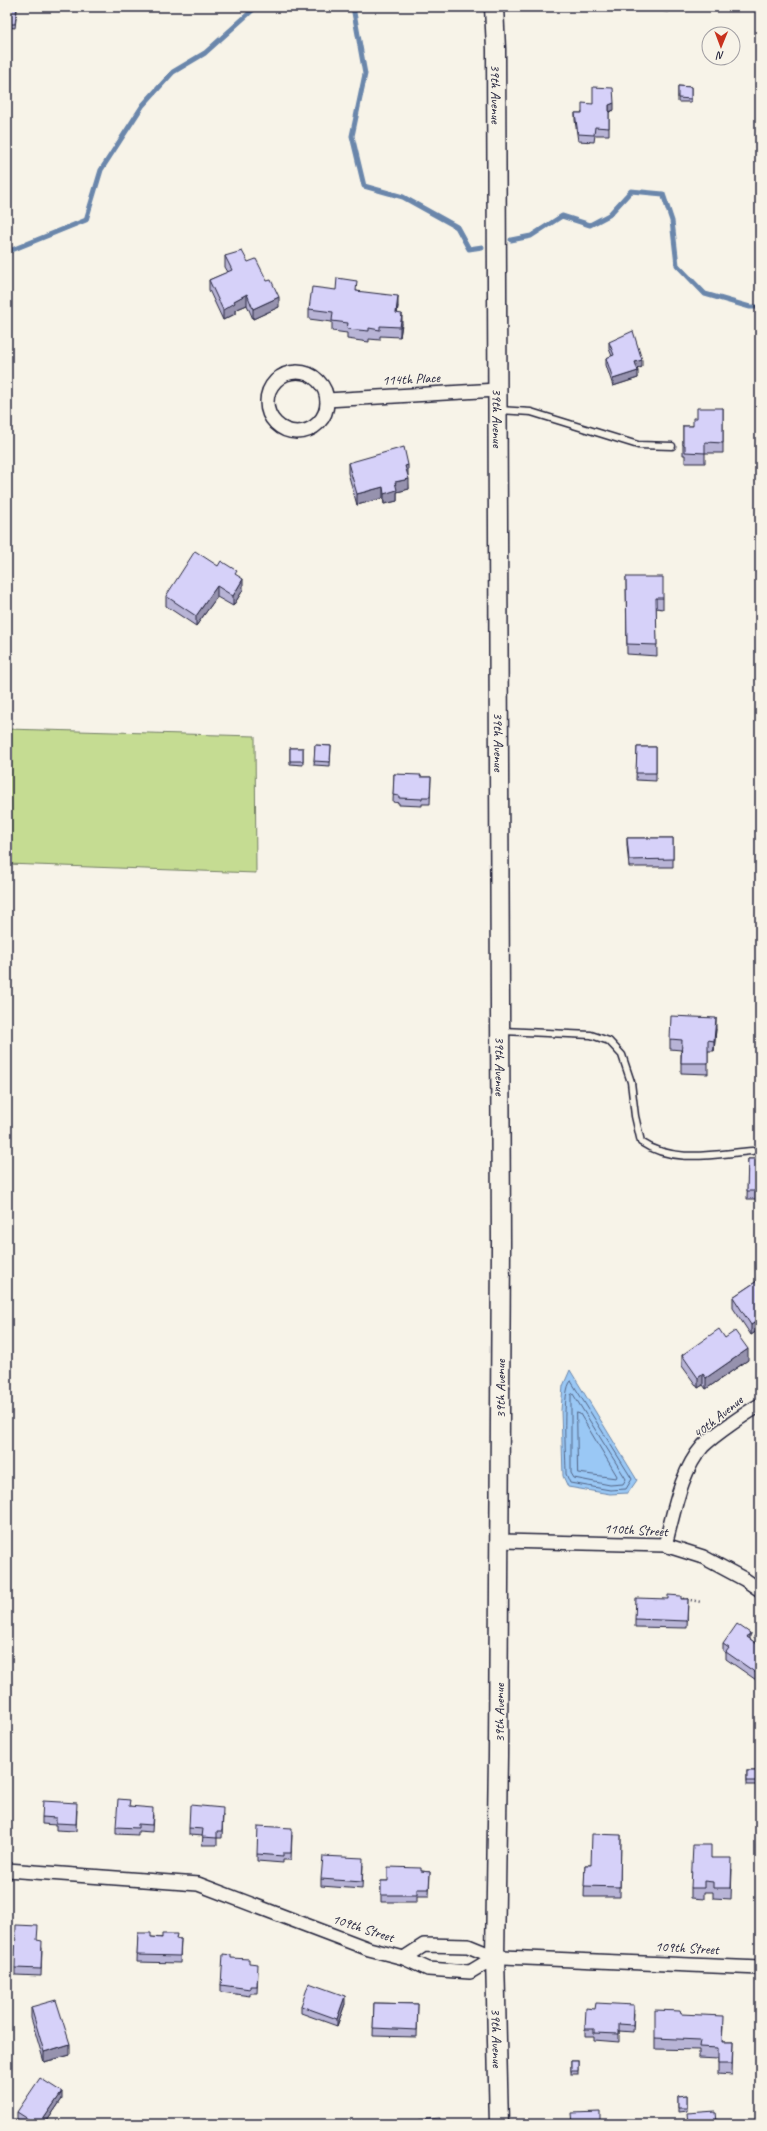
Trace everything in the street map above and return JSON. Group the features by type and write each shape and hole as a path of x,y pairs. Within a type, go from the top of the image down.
{"main road":[{"name":"39th Avenue","path":"494,7 496,49 500,1031 499,1541 495,1957 499,2124"}],"street":[{"path":"294,372 304,373 320,382 325,391 327,400 326,410 322,420 305,432 294,433 284,430 275,424 269,416 266,405 267,396 276,380 294,372"},
{"name":"114th Place","path":"327,400 497,390"},
{"name":"40th Avenue","path":"665,1545 690,1466 704,1446 760,1405"},
{"name":"110th Street","path":"499,1541 665,1545 703,1557 744,1579 760,1590"},
{"name":"109th Street","path":"7,1870 198,1884 369,1949 404,1958 424,1945 468,1946 495,1957 760,1968"},
{"path":"404,1958 428,1970 470,1972 495,1957"}],"lane":[{"path":"497,410 531,412 638,446 672,446"},
{"path":"500,1031 591,1035 609,1041 622,1055 631,1082 635,1116 641,1142 653,1150 675,1156 752,1151"}],"path":[{"path":"676,1598 702,1602"},
{"path":"743,1630 760,1640"}],"green space":[{"path":"7,729 255,736 256,873 7,864"}],"water":[{"path":"570,1370 637,1480 628,1493 610,1494 568,1487 563,1476 561,1410 563,1386"}],"building":[{"path":"7,7 17,7 15,24 7,24"},
{"path":"668,7 668,8 657,8"},
{"path":"678,86 691,87 691,99 678,98"},
{"path":"593,87 613,88 614,103 609,105 609,128 595,127 594,135 578,134 575,113 582,113 582,103 593,104"},
{"path":"242,251 248,262 256,259 267,281 271,280 279,297 253,309 247,294 234,301 235,303 223,310 209,280 232,270 225,256"},
{"path":"337,278 357,281 356,291 398,296 396,313 402,314 400,327 380,326 380,330 369,328 369,331 347,329 348,323 332,321 333,312 309,309 312,287 336,290"},
{"path":"633,331 642,360 635,362 638,371 613,379 606,358 614,355 609,342"},
{"path":"697,408 723,408 723,443 705,442 705,453 685,452 685,445 683,445 683,426 693,426 693,418 697,418"},
{"path":"404,447 408,465 405,466 409,479 395,482 397,490 384,494 383,487 357,494 348,463"},
{"path":"195,551 218,566 221,561 237,571 235,574 243,579 233,596 217,586 196,616 166,596"},
{"path":"626,577 663,577 663,598 656,598 657,645 627,644"},
{"path":"315,745 331,746 330,762 314,761"},
{"path":"637,747 656,747 656,773 636,773"},
{"path":"290,748 303,748 303,761 290,761"},
{"path":"394,774 431,777 430,797 422,797 422,799 399,798 399,796 393,795"},
{"path":"627,838 673,838 673,859 629,860"},
{"path":"671,1016 716,1018 714,1041 708,1040 708,1063 681,1063 682,1040 670,1039"},
{"path":"748,1159 760,1159 760,1191 747,1191"},
{"path":"760,1279 760,1319 751,1325 733,1297"},
{"path":"719,1329 725,1338 735,1331 748,1349 706,1378 703,1374 698,1378 682,1355"},
{"path":"668,1595 681,1596 681,1599 688,1599 687,1621 635,1619 636,1598 668,1599"},
{"path":"737,1624 750,1633 747,1637 760,1646 759,1675 726,1652 729,1648 723,1644"},
{"path":"747,1771 758,1771 758,1781 747,1781"},
{"path":"118,1799 130,1800 129,1806 153,1808 152,1825 138,1824 138,1828 116,1827"},
{"path":"43,1801 77,1803 76,1824 56,1823 56,1818 42,1817"},
{"path":"190,1805 223,1808 222,1831 217,1831 217,1838 202,1837 203,1829 189,1828"},
{"path":"258,1826 292,1828 291,1853 283,1853 283,1856 257,1854"},
{"path":"592,1834 621,1835 620,1887 584,1886 585,1865 591,1865"},
{"path":"693,1845 711,1845 711,1858 732,1858 731,1888 713,1888 713,1882 704,1881 704,1888 691,1888"},
{"path":"323,1856 363,1858 362,1882 321,1879"},
{"path":"388,1867 421,1868 421,1871 430,1872 429,1889 417,1889 417,1895 381,1895 381,1881 388,1881"},
{"path":"16,1925 38,1926 37,1940 42,1941 41,1969 15,1968"},
{"path":"138,1933 151,1933 151,1937 162,1938 162,1934 177,1934 176,1939 181,1939 180,1956 137,1955"},
{"path":"223,1954 231,1955 231,1958 249,1959 249,1963 258,1964 257,1986 250,1986 250,1989 221,1985"},
{"path":"309,1983 345,1996 337,2019 301,2006"},
{"path":"56,2000 70,2044 44,2052 31,2007"},
{"path":"374,2003 418,2004 417,2030 373,2028"},
{"path":"596,2003 634,2005 633,2025 619,2024 619,2034 594,2033 594,2029 585,2029 586,2008 595,2009"},
{"path":"655,2010 680,2011 681,2014 723,2016 722,2042 733,2042 732,2064 718,2064 718,2048 699,2047 700,2040 655,2038"},
{"path":"571,2061 578,2061 578,2071 571,2071"},
{"path":"40,2078 62,2092 40,2124 36,2124 17,2112"},
{"path":"687,2095 687,2108 678,2108 678,2096"},
{"path":"716,2111 717,2124 688,2124 687,2113"},
{"path":"600,2112 600,2124 573,2124 572,2113"},
{"path":"440,2118 441,2124 419,2124 418,2120"}],"waterway":[{"path":"7,252 86,220 101,170 143,105 173,72 205,53 256,7"},
{"path":"353,7 365,74 352,136 364,186 403,197 457,227 469,249 482,247"},
{"path":"511,240 531,236 562,216 590,225 609,215 631,191 663,194 672,221 677,265 705,294 750,307 760,307"}]}
